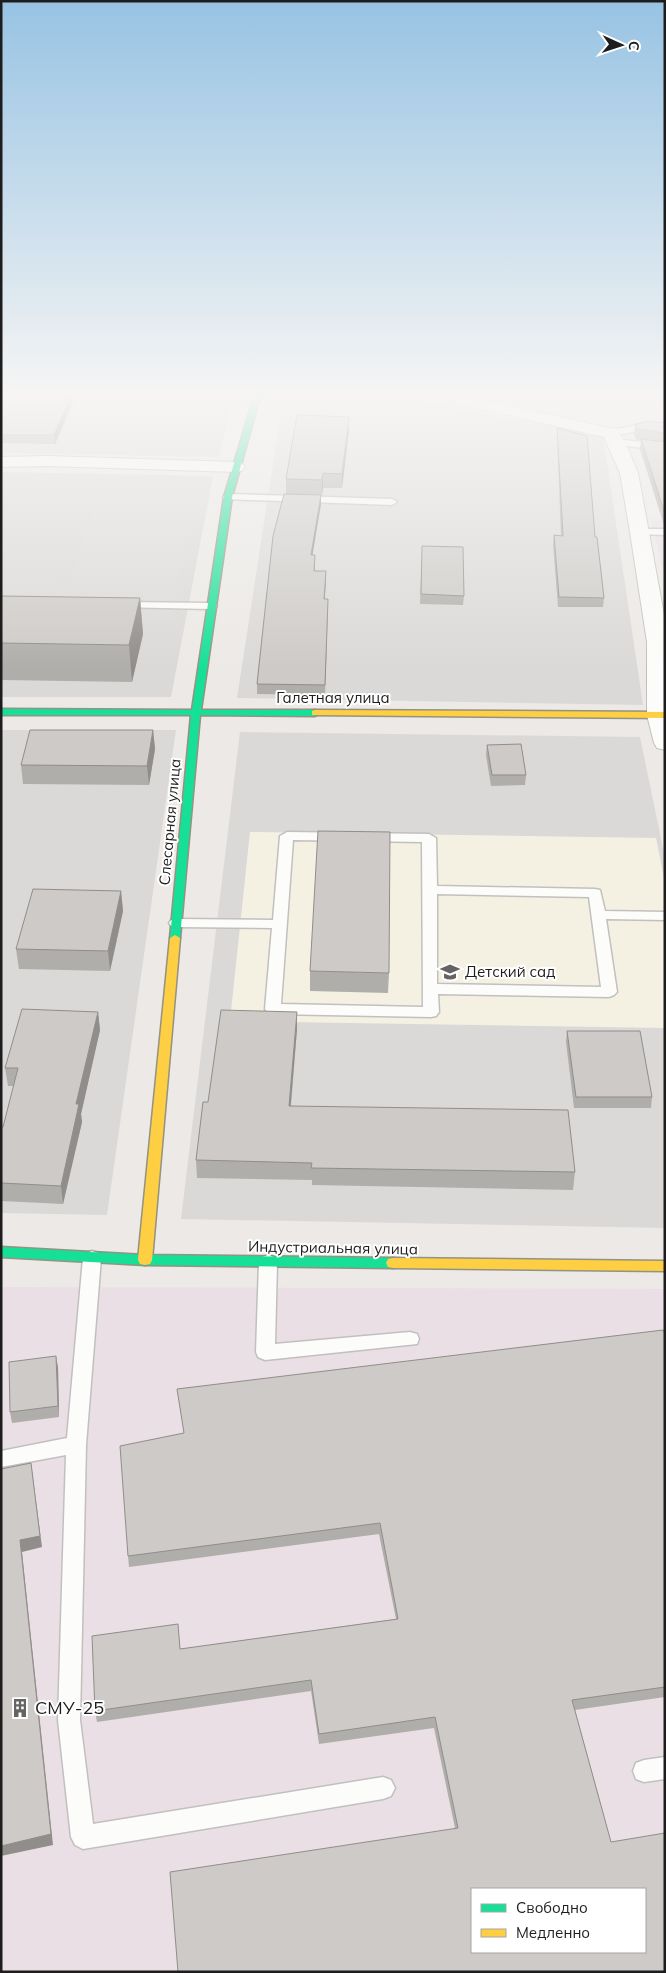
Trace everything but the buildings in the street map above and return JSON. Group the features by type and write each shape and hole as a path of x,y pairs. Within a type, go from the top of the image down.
{"street":[{"name":"Слесарная улица","path":"145,1260 196,712 231,485"},
{"path":"631,485 661,642 662,715 665,744"},
{"name":"Галетная улица","path":"1,712 662,715"},
{"name":"Индустриальная улица","path":"1,1252 145,1260 664,1268"}],"lane":[{"path":"228,497 392,502"},
{"path":"640,532 665,532"},
{"path":"111,604 211,606"},
{"path":"287,836 430,838 430,890 431,1012 273,1009 287,836"},
{"path":"430,890 595,893 609,992 430,989"},
{"path":"598,915 665,916"},
{"path":"176,923 280,924"},
{"path":"92,1258 76,1445 69,1720 82,1837 383,1788"},
{"path":"268,1262 265,1352 410,1339"},
{"path":"1,1459 76,1445"}],"shaded area":[{"path":"1,485 211,485 171,697 1,697"},
{"path":"270,485 610,485 643,705 237,698"},
{"path":"651,485 665,485 665,580 651,519 662,519"},
{"path":"99,491 195,493 171,619 1,618 1,578 72,579"},
{"path":"1,730 176,730 107,1215 1,1213"},
{"path":"240,732 640,737 665,858 665,1228 181,1219"},
{"name":"Детский сад","path":"250,832 656,838 665,883 665,1028 230,1021"},
{"path":"1,1287 665,1289 665,1972 1,1972"}],"traffic: fast":[{"path":"175,938 196,712 228,497 231,485"},
{"path":"1,712 315,713"},
{"path":"1,1252 145,1260 393,1263"}],"traffic: slow":[{"path":"315,713 665,715"},
{"path":"145,1260 175,938"},
{"path":"393,1263 665,1266"}],"place":[{"name":"Детский сад","path":"450,972"},
{"name":"СМУ-25","path":"20,1708"}]}
